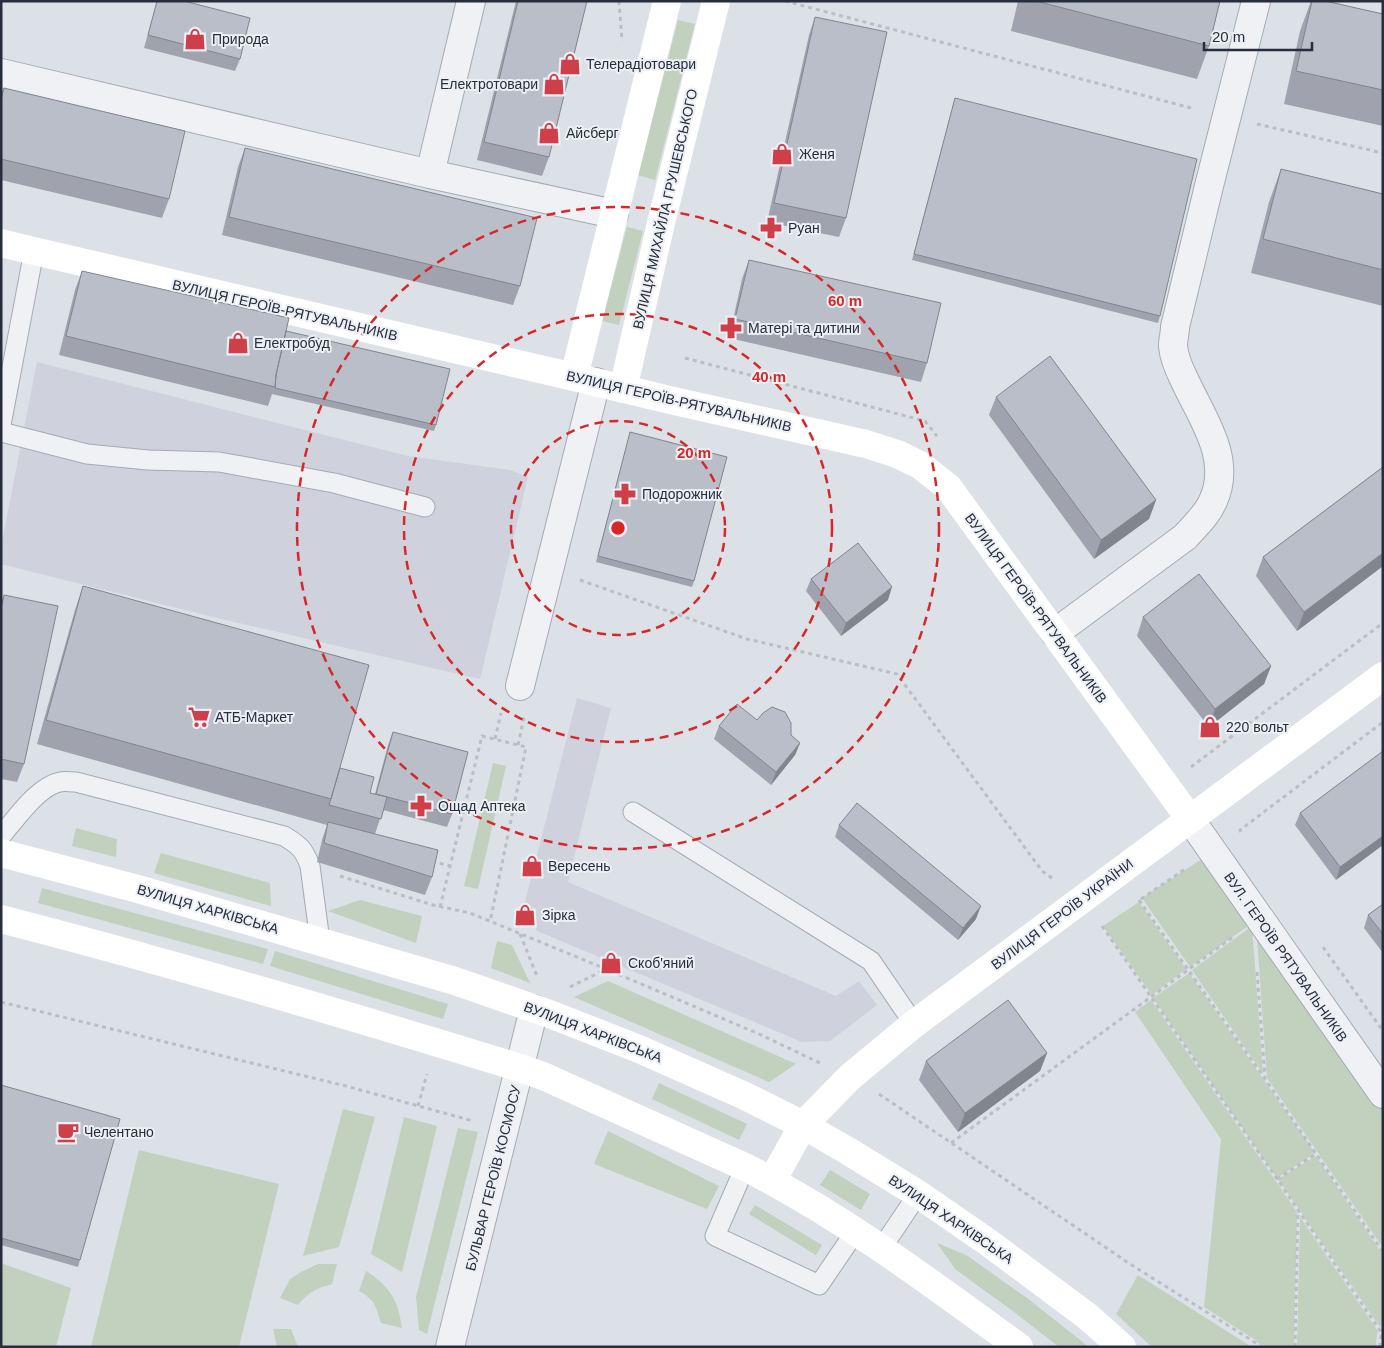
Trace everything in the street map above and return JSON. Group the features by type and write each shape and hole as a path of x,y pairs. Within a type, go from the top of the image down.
{"street":[{"path":"430,174 471,1"},
{"path":"520,686 549,569 614,214 667,1"},
{"name":"ВУЛИЦЯ МИХАЙЛА ГРУШЕВСЬКОГО","path":"623,388 661,223 716,1"},
{"path":"1055,633 1185,537 1212,502 1218,487 1220,468 1215,446 1205,420 1177,365 1173,346 1175,327 1256,1"},
{"path":"1,73 430,174 614,214"},
{"name":"ВУЛИЦЯ ГЕРОЇВ-РЯТУВАЛЬНИКІВ","path":"1,243 703,408 866,444 897,454 920,465 948,487 1190,819"},
{"name":"ВУЛИЦЯ ГЕРОЇВ УКРАЇНИ","path":"772,1181 803,1125 850,1077 914,1024 1383,676"},
{"name":"ВУЛ. ГЕРОЇВ РЯТУВАЛЬНИКІВ","path":"1190,819 1383,1094"},
{"name":"ВУЛИЦЯ ХАРКІВСЬКА","path":"1,853 138,888 455,981 644,1051 745,1096 803,1125 918,1194 990,1242 1087,1316 1122,1347"},
{"path":"1,919 264,990 520,1068 591,1097 772,1181 881,1249 1019,1347"},
{"name":"БУЛЬВАР ГЕРОЇВ КОСМОСУ","path":"450,1347 534,1009"}],"lane":[{"path":"1,426 34,251"},
{"path":"1,432 87,454 148,460 219,462 334,483 425,507"},
{"path":"1,836 38,794 50,785 61,782 76,782 284,836 297,844 306,854 310,866 320,941"},
{"path":"633,812 871,961 914,1024"},
{"path":"745,1167 714,1236 819,1285 855,1232"},
{"path":"881,1249 918,1194"}],"path":[{"path":"785,1 1227,117 1383,153"},
{"path":"549,569 747,639 897,674 1042,871 1080,900 1102,926 1382,1334"},
{"path":"1245,838 1240,830 1383,722"},
{"path":"440,907 482,736 526,747 490,922"},
{"path":"1132,906 1212,850"},
{"path":"431,861 450,866"},
{"path":"310,866 440,907 470,914 759,1034 850,1077"},
{"path":"1139,900 1317,1154 1383,1252"},
{"path":"1102,926 1109,920"},
{"path":"520,934 538,979"},
{"path":"951,1143 1237,934"},
{"path":"1320,943 1383,1032"},
{"path":"562,991 606,969"},
{"path":"1,1002 346,1086 504,1129"},
{"path":"885,1087 877,1093 1130,1264 1256,1343 1259,1347"},
{"path":"1277,1179 1317,1154"},
{"path":"1295,1347 1298,1211"},
{"path":"1380,1347 1383,1327"}],"shaded area":[{"path":"37,362 408,456 510,470 528,477 480,679 213,617 1,564 1,547"},
{"path":"577,698 611,708 568,882 836,996 859,981 877,1005 830,1041 802,1042 537,931 525,902"}],"green space":[{"path":"678,20 695,24 655,180 638,175"},
{"path":"627,227 643,231 619,325 602,321"},
{"path":"493,763 506,766 478,889 464,886"},
{"path":"76,828 117,839 116,857 72,846"},
{"path":"161,853 270,883 271,906 154,873"},
{"path":"1205,857 1251,924 1190,967 1142,898"},
{"path":"42,888 268,949 263,964 38,903"},
{"path":"360,900 422,916 416,943 328,911"},
{"path":"1139,902 1186,969 1152,995 1103,926"},
{"path":"1256,924 1383,1103 1383,1248 1267,1078"},
{"path":"1252,926 1263,1074 1192,970"},
{"path":"497,941 512,945 530,983 491,968"},
{"path":"275,951 448,1004 443,1019 270,966"},
{"path":"1189,973 1315,1153 1277,1178 1153,998"},
{"path":"608,981 796,1064 769,1082 574,997"},
{"path":"1151,1000 1297,1212 1294,1347 1261,1347 1257,1341 1204,1307 1221,1139 1135,1012"},
{"path":"659,1083 747,1124 739,1140 652,1099"},
{"path":"343,1109 375,1117 339,1247 303,1256"},
{"path":"404,1117 437,1126 402,1272 371,1254"},
{"path":"458,1128 478,1132 427,1334 419,1330 416,1297"},
{"path":"608,1131 719,1186 707,1209 594,1164"},
{"path":"139,1150 279,1184 239,1347 91,1347"},
{"path":"1316,1156 1383,1255 1383,1322 1380,1327 1278,1179"},
{"path":"830,1170 870,1194 861,1210 820,1185"},
{"path":"755,1205 822,1245 816,1255 749,1214"},
{"path":"1300,1217 1378,1331 1377,1347 1297,1347"},
{"path":"937,1243 966,1255 1027,1298 1089,1347 1059,1347 955,1269"},
{"path":"1,1263 71,1288 56,1347 1,1347"},
{"path":"318,1264 337,1264 332,1284 313,1291 298,1305 280,1298 290,1279"},
{"path":"366,1271 387,1288 392,1295 398,1309 402,1328 381,1323 374,1304 359,1291"},
{"path":"1138,1275 1252,1347 1152,1347 1116,1314"},
{"path":"273,1329 291,1329 298,1347 277,1347"}],"building":[{"name":"Природа","path":"157,1 184,1 250,18 240,59 148,35"},
{"path":"518,1 587,1 549,157 484,142"},
{"path":"1036,1 1220,1 1209,46"},
{"path":"1312,1 1325,1 1383,14 1383,90 1296,71"},
{"path":"815,17 887,32 846,218 774,203"},
{"path":"4,88 185,131 169,199 1,159 1,100"},
{"path":"955,98 1197,159 1160,316 914,254"},
{"path":"245,148 537,218 520,286 229,217"},
{"path":"1281,169 1383,194 1383,270 1263,239"},
{"path":"749,260 941,303 927,363 735,319"},
{"path":"82,271 289,318 275,387 66,336"},
{"path":"286,331 450,369 436,425 275,388"},
{"path":"1050,356 1156,500 1101,540 996,397"},
{"path":"630,432 727,457 694,581 598,556"},
{"path":"1383,467 1383,553 1304,612 1263,557"},
{"path":"858,543 892,587 846,623 811,579"},
{"path":"1199,574 1271,666 1215,709 1143,617"},
{"name":"АТБ-Маркет","path":"83,586 369,665 331,799 46,720"},
{"path":"4,595 58,606 24,764 1,759 1,609"},
{"path":"737,704 757,720 772,707 785,712 791,723 791,735 800,743 776,772 719,726"},
{"path":"393,732 468,752 452,814 376,794"},
{"path":"1383,751 1383,836 1340,867 1300,813"},
{"path":"340,768 374,777 370,793 387,797 381,819 329,805"},
{"path":"857,803 981,906 963,928 839,825"},
{"path":"328,822 438,850 432,877 324,843"},
{"path":"1383,904 1383,934 1368,915"},
{"path":"1008,1000 1047,1053 965,1113 926,1061"},
{"path":"1,1085 120,1119 80,1260 1,1238"}],"place":[{"name":"Природа","path":"195,39"},
{"name":"Телерадіотовари","path":"570,64"},
{"name":"Електротовари","path":"554,84"},
{"name":"Айсберг","path":"549,133"},
{"name":"Женя","path":"782,154"},
{"name":"Руан","path":"771,228"},
{"name":"Матері та дитини","path":"731,328"},
{"name":"Електробуд","path":"238,343"},
{"name":"Подорожник","path":"625,494"},
{"name":"АТБ-Маркет","path":"199,717"},
{"name":"220 вольт","path":"1210,727"},
{"name":"Ощад Аптека","path":"421,806"},
{"name":"Вересень","path":"532,866"},
{"name":"Зiрка","path":"525,915"},
{"name":"Скоб'яний","path":"611,963"},
{"name":"Челентано","path":"68,1132"}]}
